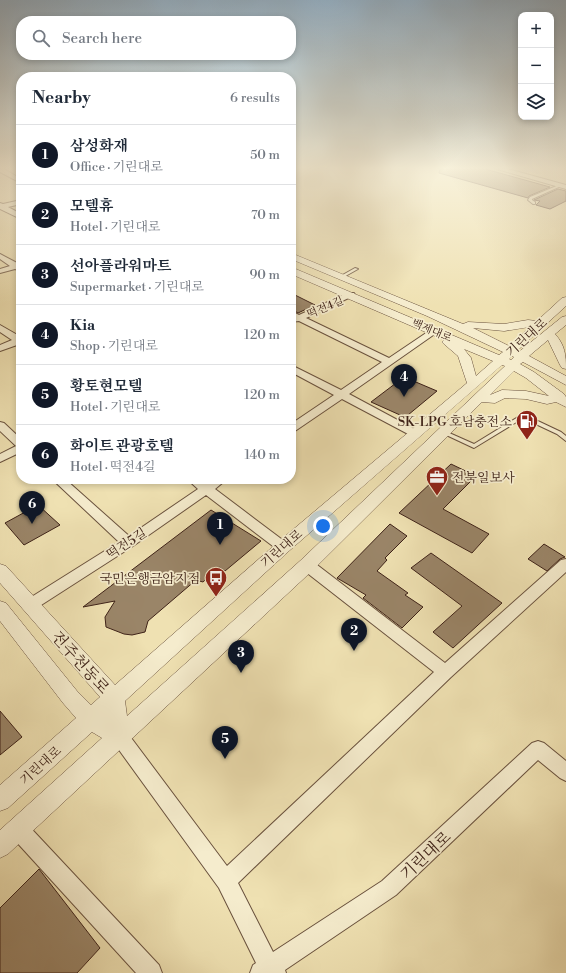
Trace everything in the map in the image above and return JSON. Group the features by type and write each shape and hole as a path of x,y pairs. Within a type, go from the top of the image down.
{"street":[{"path":"0,256 16,265"},
{"name":"백제대로","path":"296,258 462,327 512,358 530,375 562,400"},
{"path":"0,271 16,268"},
{"name":"백제대로","path":"296,272 435,332 512,358 566,381"},
{"name":"떡전4길","path":"296,317 351,295"},
{"name":"기린대로","path":"0,800 91,720 282,547 414,433 477,390 544,330 566,300"},
{"path":"296,319 389,362"},
{"name":"기린대로","path":"544,330 566,319"},
{"path":"462,327 470,325 493,328 509,328 530,322 544,330 556,341 561,357 566,365"},
{"path":"0,328 16,339"},
{"path":"296,426 435,332"},
{"path":"451,338 446,341 462,352 468,364 468,373 477,390 495,399 502,394 526,395 547,400 562,400"},
{"path":"0,348 16,343"},
{"path":"296,371 414,433"},
{"name":"기린대로","path":"0,846 307,565 445,433 477,390"},
{"path":"0,425 16,442"},
{"path":"0,458 16,450"},
{"path":"64,484 128,542"},
{"path":"199,484 282,547"},
{"name":"떡전5길","path":"30,605 214,484"},
{"path":"226,881 445,672 566,564"},
{"path":"307,565 445,672"},
{"name":"전주천동로","path":"0,571 114,698 120,737"},
{"name":"전주천동로","path":"3,618 91,720 120,737"},
{"name":"기린대로","path":"120,737 226,881 268,971 389,888 538,748 566,772"},
{"path":"18,830 150,973"}],"lane":[{"path":"342,276 356,269"},
{"path":"445,433 474,446 523,416 558,433 566,439"},
{"path":"558,433 566,431"}],"building":[{"path":"296,296 315,305 298,313 296,312"},
{"path":"404,377 437,391 408,415 400,415 371,402"},
{"path":"451,464 476,476 443,509 489,534 472,553 399,513"},
{"path":"38,505 60,525 24,545 5,523"},
{"path":"211,510 261,541 225,571 219,567 203,582 196,580 148,621 145,632 132,635 124,634 106,627 105,617 115,601 83,607"},
{"path":"390,524 407,536 385,558 387,560 377,571 408,593 405,595 423,607 402,628 363,598 366,595 337,578"},
{"path":"544,544 565,557 560,559 547,571 528,559"},
{"path":"431,553 502,603 453,648 433,632 462,606 411,568"},
{"path":"0,711 22,737 0,755"},
{"path":"39,869 100,948 77,973 0,973 0,908"}],"place":[{"name":"Kia","path":"404,397"},
{"name":"SK-LPG 호남충전소","path":"527,440"},
{"name":"전북일보사","path":"437,496"},
{"name":"화이트 관광호텔","path":"32,524"},
{"name":"삼성화재","path":"220,545"},
{"name":"국민은행금암지점","path":"216,598"},
{"name":"모텔휴","path":"354,651"},
{"name":"선아플라워마트","path":"241,673"},
{"name":"황토현모텔","path":"225,759"}]}
